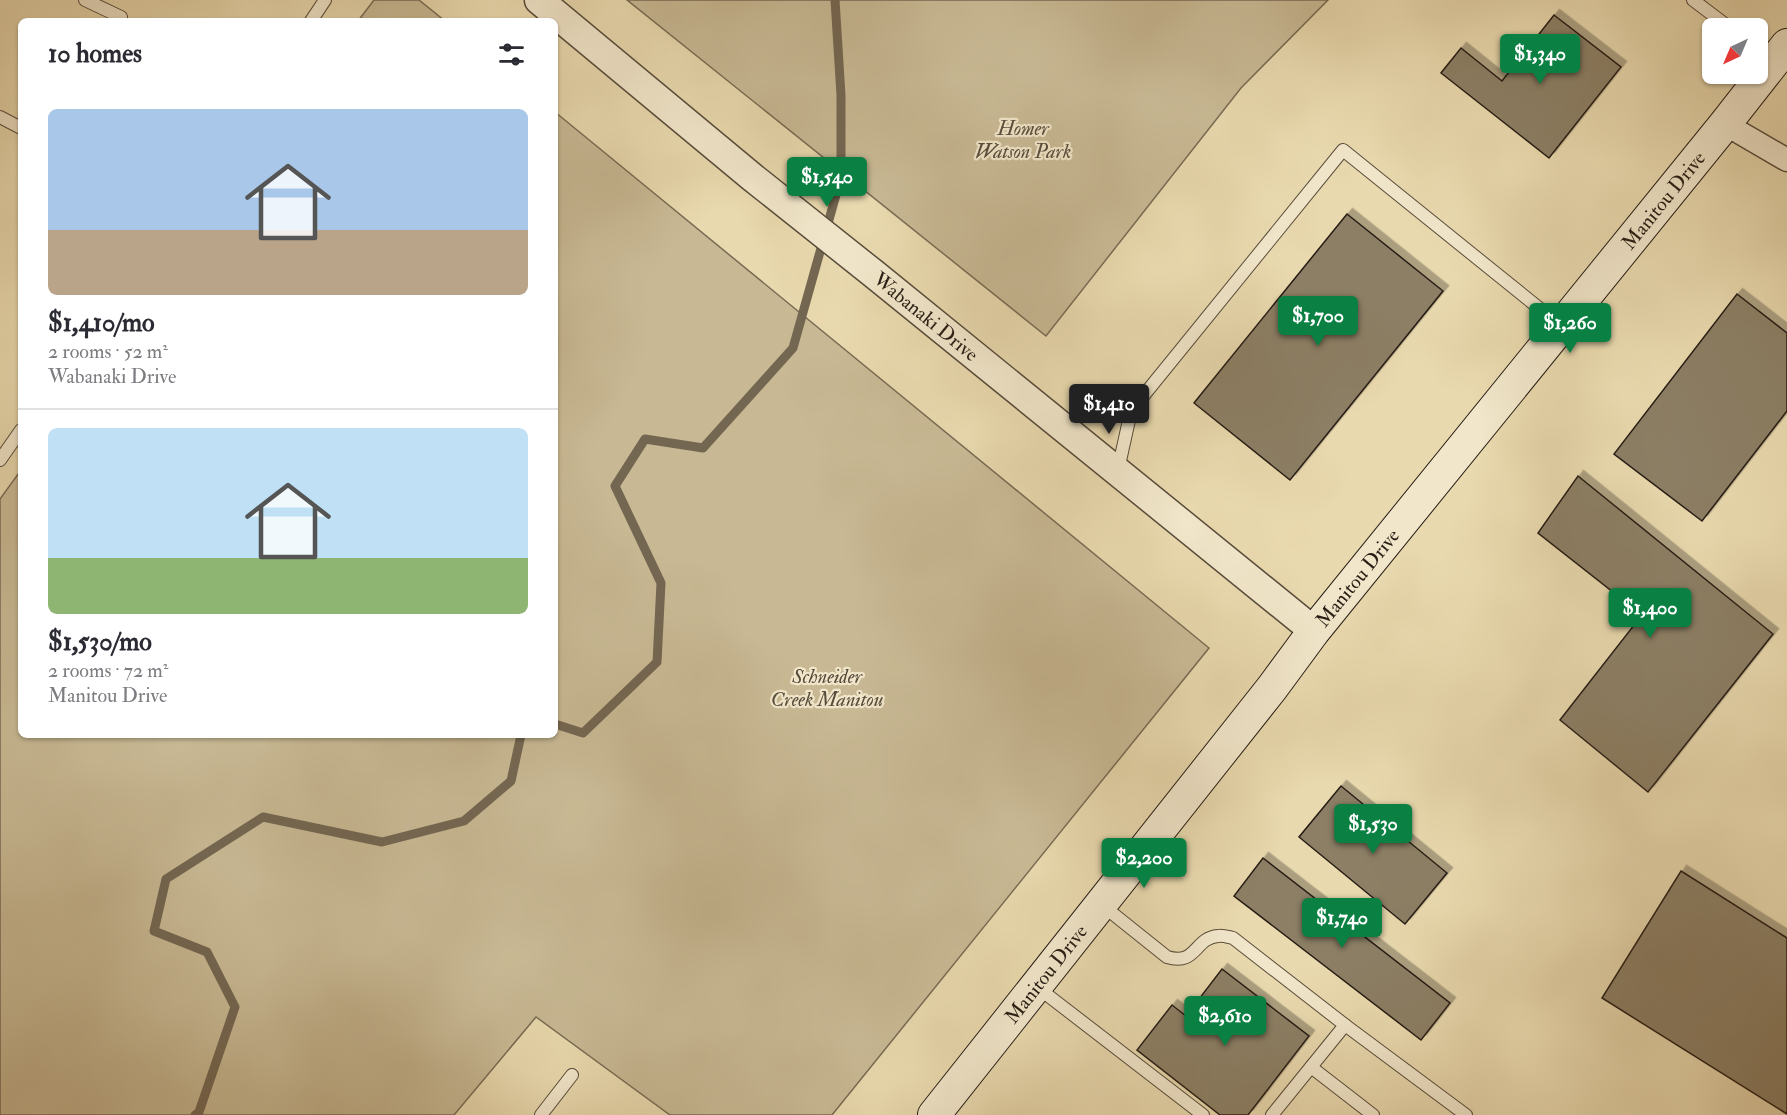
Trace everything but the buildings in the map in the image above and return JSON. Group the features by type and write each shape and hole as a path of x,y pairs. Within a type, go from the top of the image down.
{"main road":[{"name":"Manitou Drive","path":"934,1115 1272,688 1314,631 1725,124 1776,54"}],"street":[{"name":"Wabanaki Drive","path":"539,0 752,177 1314,631"},
{"path":"1725,124 1787,160"}],"lane":[{"path":"85,0 120,18"},
{"path":"313,18 326,0"},
{"path":"1693,0 1717,18"},
{"path":"0,117 18,126"},
{"path":"1118,472 1131,411 1343,150 1561,326"},
{"path":"0,460 18,434"},
{"path":"1101,904 1167,957 1176,960 1190,955 1207,939 1219,935 1233,938 1466,1115"},
{"path":"1036,986 1203,1115"},
{"path":"1272,1115 1345,1025"},
{"path":"1311,1067 1372,1115"},
{"path":"545,1113 572,1074"}],"green space":[{"path":"374,0 419,0 441,18 360,18"},
{"name":"Homer Watson Park","path":"627,0 1328,0 1241,88 1046,336"},
{"name":"Schneider Creek Manitou","path":"558,114 1209,648 832,1115 670,1115 536,1017 454,1115 0,1115 0,499 18,474 18,738 558,738"}],"waterway":[{"path":"558,725 583,733 657,662 661,583 615,486 645,439 703,448 793,348 841,177 841,95 835,0"},
{"path":"195,1115 199,1112 235,1007 207,952 154,931 166,879 263,817 382,842 464,821 511,781 520,738"}]}
